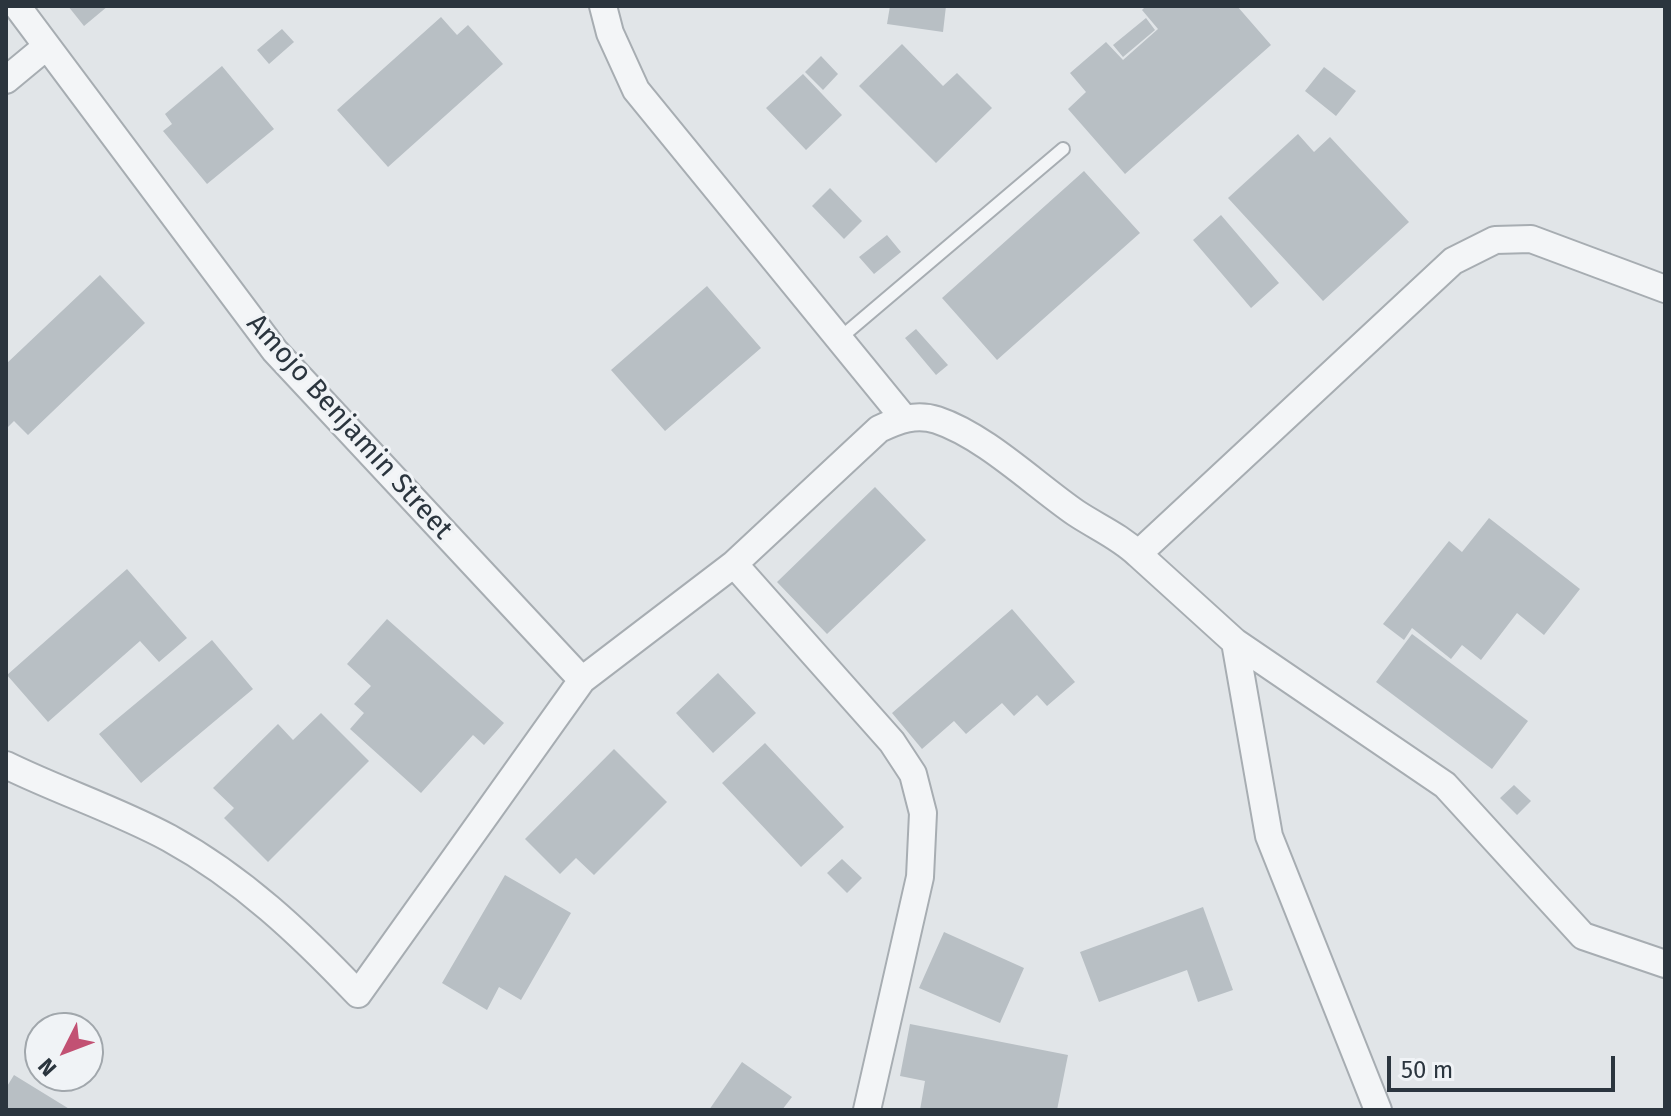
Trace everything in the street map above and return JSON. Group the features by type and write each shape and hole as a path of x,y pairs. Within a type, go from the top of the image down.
{"street":[{"name":"Amojo Benjamin Street","path":"17,6 275,351 582,680"},
{"path":"603,6 610,33 636,90 903,417"},
{"path":"6,80 47,46"},
{"path":"1138,554 1453,261 1495,240 1531,239 1665,289"},
{"path":"6,765 169,838 237,882 290,924 358,994 582,680 734,564 879,429 903,417 935,419 964,432 1138,554 1235,642 1445,785 1583,936 1665,964"},
{"path":"734,564 892,742 913,774 923,813 920,877 867,1110"},
{"path":"1235,642 1269,836 1378,1110"}],"lane":[{"path":"839,339 1063,149"}],"building":[{"path":"68,6 108,6 84,26"},
{"path":"890,6 946,6 943,32 887,24"},
{"path":"1146,6 1237,6 1271,45 1125,174 1068,109 1086,92 1070,73 1106,42 1123,60 1158,29 1142,10"},
{"path":"441,17 457,35 468,25 503,64 388,167 337,110"},
{"path":"1146,18 1155,30 1123,57 1113,45"},
{"path":"282,29 294,42 269,64 257,50"},
{"path":"902,44 943,86 957,73 992,108 936,163 859,86"},
{"path":"821,56 838,74 823,90 805,72"},
{"path":"222,66 274,129 207,184 163,131 172,124 165,114"},
{"path":"1324,67 1356,91 1336,116 1305,91"},
{"path":"803,74 842,115 806,150 766,108"},
{"path":"1298,134 1314,152 1330,137 1409,222 1323,301 1228,198"},
{"path":"1084,171 1140,233 997,360 942,298"},
{"path":"830,188 862,221 844,239 812,206"},
{"path":"1221,215 1279,283 1251,308 1193,240"},
{"path":"887,235 901,252 874,274 859,257"},
{"path":"100,275 145,323 28,435 14,421 6,429 6,364"},
{"path":"707,286 761,348 665,431 611,370"},
{"path":"916,329 948,365 936,375 905,338"},
{"path":"875,487 926,540 827,634 777,582"},
{"path":"1489,518 1580,589 1544,635 1517,613 1481,660 1462,645 1451,659 1412,628 1404,640 1383,624 1449,541 1462,552"},
{"path":"127,569 187,638 159,662 140,641 48,722 7,675"},
{"path":"1012,609 1075,682 1047,706 1037,695 1014,716 1002,703 966,734 954,721 922,749 892,713"},
{"path":"387,619 504,723 484,745 473,735 421,793 350,729 364,713 354,704 371,686 347,664"},
{"path":"1412,634 1528,721 1492,769 1376,682"},
{"path":"212,640 253,689 141,783 99,734"},
{"path":"718,673 756,713 713,753 676,713"},
{"path":"321,713 369,761 268,862 224,818 234,808 213,788 278,724 293,740"},
{"path":"765,743 844,827 801,867 722,783"},
{"path":"614,749 667,802 594,875 576,858 560,874 525,839"},
{"path":"1514,785 1531,801 1517,815 1500,798"},
{"path":"842,859 862,878 847,893 827,873"},
{"path":"505,875 571,913 521,1000 499,987 487,1010 442,983"},
{"path":"1203,907 1233,990 1198,1002 1187,970 1099,1002 1080,952"},
{"path":"944,932 1024,968 1000,1023 919,988"},
{"path":"910,1024 1068,1055 1057,1110 920,1110 925,1081 900,1076"},
{"path":"742,1062 792,1097 782,1110 709,1110"},
{"path":"14,1075 24,1081 24,1092 42,1092 71,1110 6,1110 6,1088"}]}
